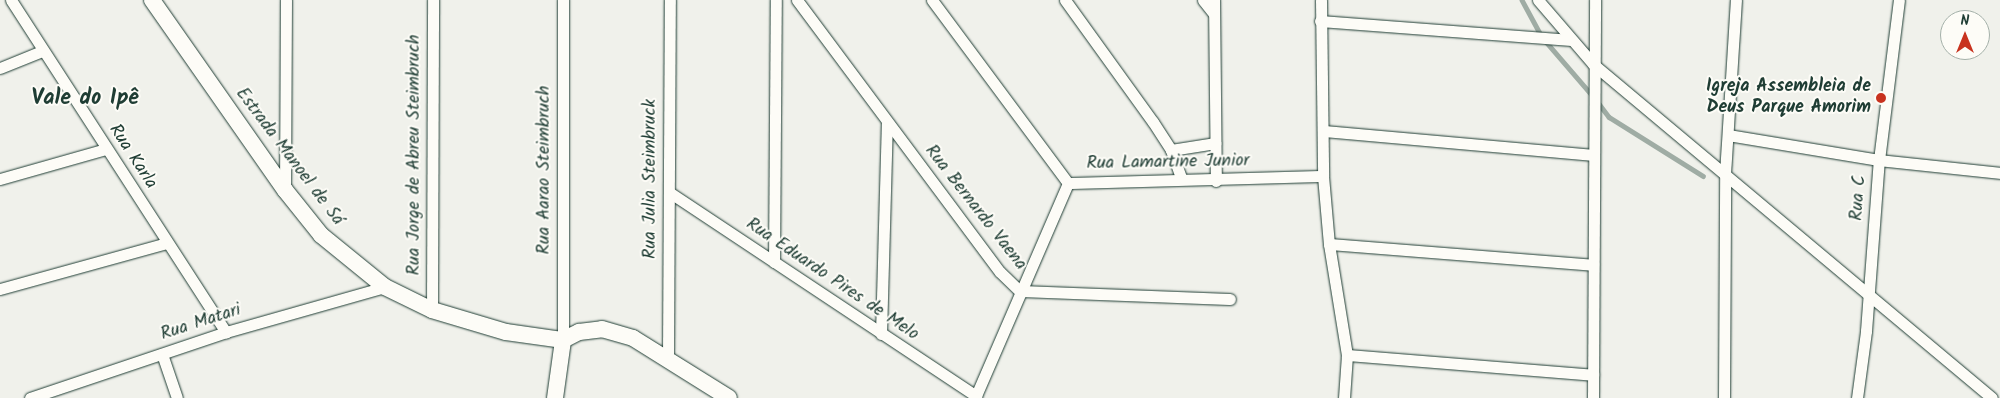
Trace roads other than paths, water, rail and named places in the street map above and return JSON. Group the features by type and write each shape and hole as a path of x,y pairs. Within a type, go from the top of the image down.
{"main road":[{"name":"Estrada Manoel de Sá","path":"152,0 286,190 321,235 385,287 432,310 506,332 563,340 580,332 602,329 633,338 668,357 729,398"},
{"path":"555,398 563,340"}],"street":[{"name":"Rua Karla","path":"11,0 42,51 226,332"},
{"path":"286,0 286,190"},
{"name":"Rua Jorge de Abreu Steimbruch","path":"432,310 433,0"},
{"name":"Rua Aarao Steimbruch","path":"563,0 563,340"},
{"name":"Rua Julia Steimbruck","path":"668,357 670,0"},
{"path":"774,262 776,0"},
{"name":"Rua Bernardo Vaena","path":"797,0 1000,272 1020,291 1230,299"},
{"path":"932,0 1068,183"},
{"path":"1065,0 1171,150 1181,178"},
{"path":"1203,0 1214,14"},
{"path":"1214,0 1216,181"},
{"path":"1321,0 1324,131 1323,176 1329,244 1346,355 1344,398"},
{"path":"1538,0 1593,64 1869,301 1992,398"},
{"path":"1593,398 1593,64 1595,0"},
{"path":"1724,398 1725,179 1736,0"},
{"name":"Rua C","path":"1857,398 1869,301 1879,160 1899,0"},
{"path":"1320,21 1512,38 1571,40"},
{"path":"0,68 42,51"},
{"path":"881,334 887,123"},
{"path":"1324,131 1594,156"},
{"path":"1728,135 1879,160 2000,173"},
{"path":"1171,150 1216,142"},
{"path":"0,179 106,148"},
{"name":"Rua Lamartine Junior","path":"975,397 1068,183 1181,178 1216,181 1323,176"},
{"name":"Rua Eduardo Pires de Melo","path":"669,192 975,397"},
{"path":"0,290 167,243"},
{"path":"1329,244 1593,265"},
{"name":"Rua Matari","path":"30,398 226,332 385,287"},
{"path":"162,354 177,398"},
{"path":"1346,355 1593,375"}],"waterway":[{"path":"1522,0 1542,37 1592,95"},
{"path":"1597,101 1609,117 1703,176"}],"place":[{"name":"Igreja Assembleia de Deus Parque Amorim","path":"1881,98"}],"district":[{"name":"Vale do Ipê","path":"85,99"}]}
